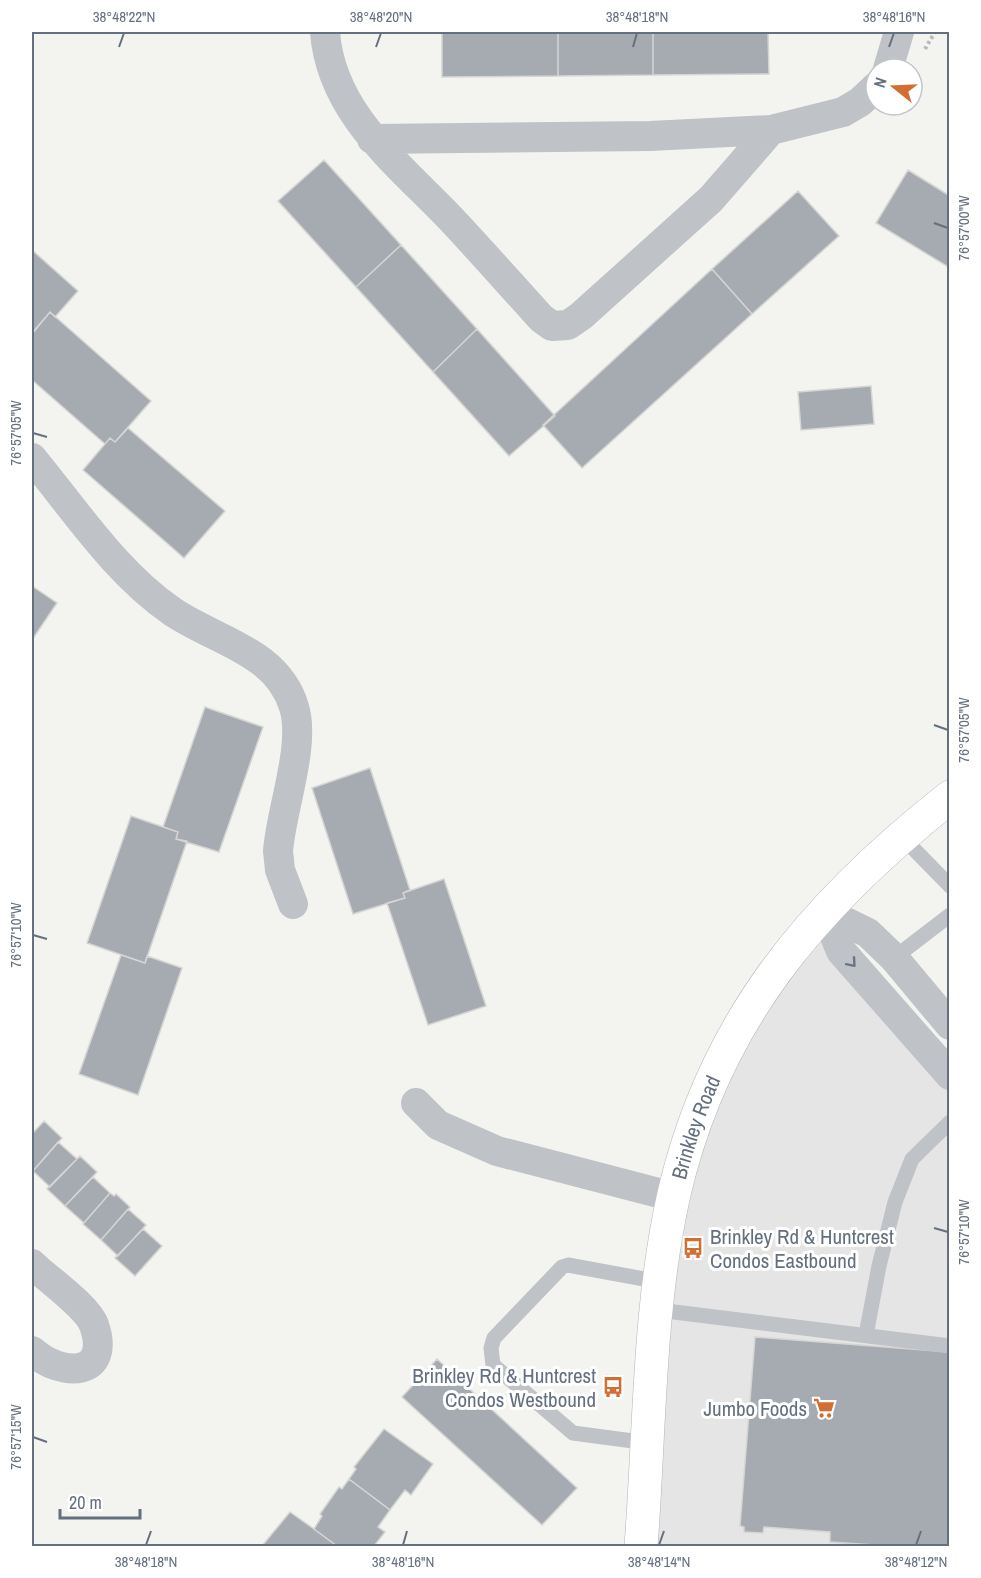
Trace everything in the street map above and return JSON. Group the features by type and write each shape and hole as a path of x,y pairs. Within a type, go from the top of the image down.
{"main road":[{"name":"Brinkley Road","path":"641,1546 659,1296 674,1197 686,1148 733,1036 791,948 874,858 950,797"}],"street":[{"path":"325,32 333,72 348,104 372,139 451,219 541,318 552,326 568,325 598,302 711,199 771,130"},
{"path":"892,57 899,32"},
{"path":"372,139 650,136 771,130 817,121 843,112 864,98"},
{"path":"32,458 124,568 153,597 174,612 259,658 284,686 294,708 297,734 278,851 280,870 293,904"},
{"path":"825,912 868,933 894,958 950,1025"},
{"path":"825,912 841,951 950,1075"},
{"path":"416,1103 438,1125 497,1151 674,1197"},
{"path":"32,1264 85,1312 93,1323 97,1341 93,1360 80,1370 51,1366 32,1351"}],"lane":[{"path":"902,837 949,883"},
{"path":"894,958 950,915"},
{"path":"866,1335 879,1266 895,1202 912,1159 950,1122"},
{"path":"648,1443 573,1432 493,1365 491,1348 494,1338 562,1268 568,1265 659,1296 866,1335 950,1346"}],"shaded area":[{"path":"825,912 949,1075 949,1546 641,1545 686,1147"}],"building":[{"path":"442,32 558,32 558,76 442,77"},
{"path":"558,32 653,32 653,75 558,76"},
{"path":"653,32 768,32 769,74 653,75"},
{"path":"324,160 401,245 356,287 278,201"},
{"path":"908,170 950,196 950,268 876,223"},
{"path":"798,191 839,236 752,314 712,269"},
{"path":"401,245 477,329 433,372 356,287"},
{"path":"32,250 78,291 55,317 50,312 32,333"},
{"path":"712,269 752,314 582,468 543,425"},
{"path":"50,312 151,401 115,442 110,438 105,444 32,380 32,334"},
{"path":"477,329 555,416 509,456 433,372"},
{"path":"871,386 874,424 801,430 798,392"},
{"path":"128,428 225,511 184,558 83,470 110,438 115,442"},
{"path":"32,586 57,603 32,640"},
{"path":"205,707 263,727 219,852 176,839 178,832 163,827"},
{"path":"370,768 410,890 403,893 405,898 353,914 312,788"},
{"path":"131,816 178,832 176,839 187,841 145,963 87,943"},
{"path":"444,879 486,1006 428,1025 387,903 405,898 403,893"},
{"path":"121,955 145,963 147,956 182,968 138,1095 79,1074"},
{"path":"44,1121 62,1138 33,1171 32,1134"},
{"path":"58,1142 77,1159 50,1187 33,1171"},
{"path":"80,1156 97,1172 65,1206 47,1189"},
{"path":"93,1177 110,1193 84,1223 65,1206"},
{"path":"110,1193 114,1196 116,1194 130,1207 101,1240 83,1224"},
{"path":"128,1209 146,1225 118,1256 101,1240"},
{"path":"143,1229 162,1246 135,1276 115,1258"},
{"path":"755,1337 950,1352 950,1546 891,1546 830,1542 830,1532 764,1527 763,1533 744,1532 744,1527 740,1526"},
{"path":"437,1359 577,1488 542,1525 402,1397"},
{"path":"384,1429 433,1464 411,1495 405,1490 390,1510 349,1479 356,1469 354,1467"},
{"path":"349,1479 390,1510 378,1527 385,1532 374,1546 337,1546 314,1529 322,1516 320,1514 339,1487 342,1489"},
{"path":"290,1512 314,1529 337,1546 262,1546"}],"place":[{"name":"Brinkley Rd & Huntcrest Condos Eastbound","path":"693,1248"},
{"name":"Brinkley Rd & Huntcrest Condos Westbound","path":"613,1387"},
{"name":"Jumbo Foods","path":"824,1408"}]}
